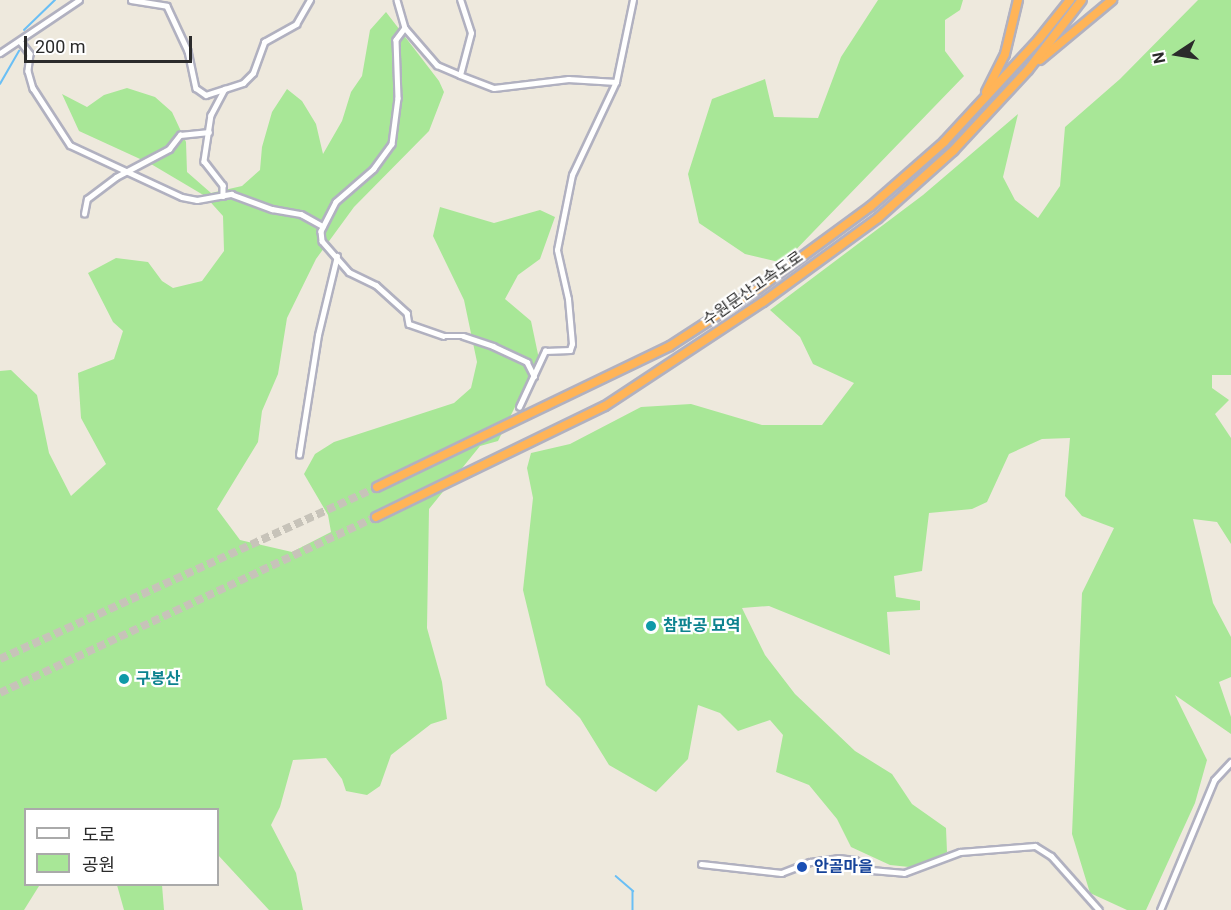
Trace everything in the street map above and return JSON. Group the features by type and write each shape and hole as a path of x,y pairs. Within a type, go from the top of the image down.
{"highway":[{"path":"974,112 1005,54 1018,0"},
{"name":"수원문산고속도로","path":"377,487 670,346 758,289 871,206 974,112 1070,0"},
{"name":"수원문산고속도로","path":"376,517 605,406 753,308 879,218 953,151 1028,70 1082,0"},
{"path":"1028,70 1112,0"}],"street":[{"path":"0,53 79,0"},
{"path":"131,0 167,6 188,51 196,88 206,95 243,83 253,73 264,42 296,24 310,0"},
{"path":"397,0 405,28 437,65 494,88 568,79 616,82"},
{"path":"460,0 471,33 460,75"},
{"path":"519,407 544,351 570,350 572,344 568,299 557,250 572,175 616,82 633,0"},
{"path":"405,28 396,40 397,107 392,144 374,169 336,202 323,226 322,241 337,255 349,272 376,285 407,313 409,324 443,336 463,336 493,346 527,362 534,376"},
{"path":"20,41 30,54 28,71 33,88 70,144 182,196 197,200 231,194 272,209 301,214 323,226"},
{"path":"223,196 223,185 204,161 212,115 225,89"},
{"path":"84,214 87,199 129,171 169,149 180,135 209,132"},
{"path":"299,455 318,335 337,255"},
{"path":"1160,910 1214,780 1231,762"},
{"path":"701,864 781,873 810,862 838,858 855,860 871,870 904,873 960,852 1035,846 1051,856 1100,910"}],"green space":[{"path":"878,0 963,0 960,10 945,20 945,51 964,76 783,263 745,254 699,223 688,174 712,99 765,79 774,117 818,118 841,57"},
{"path":"1198,0 1231,0 1231,375 1212,375 1212,388 1229,400 1215,414 1231,438 1231,544 1217,522 1193,519 1213,603 1231,637 1231,677 1219,682 1231,717 1231,734 1175,695 1207,760 1195,803 1146,910 1127,910 1090,893 1072,834 1082,593 1114,528 1082,516 1065,496 1070,438 1042,439 1009,454 987,502 972,509 929,513 922,571 894,576 896,597 920,601 920,610 887,612 890,655 769,606 742,608 765,655 795,694 855,751 892,774 912,804 946,828 947,852 919,868 890,865 851,847 837,819 809,785 776,772 783,735 770,720 738,731 720,713 698,705 688,759 656,792 609,765 580,718 546,685 523,590 533,498 527,468 531,453 570,444 641,407 691,404 762,425 822,425 854,383 813,364 800,337 770,310 923,195 1018,114 1003,177 1015,200 1038,218 1060,186 1065,127 1120,79"},
{"path":"386,12 439,81 444,92 429,131 354,207 316,259 287,318 278,374 262,411 258,442 217,509 240,540 292,552 331,532 328,515 304,474 315,454 334,442 454,403 471,388 477,362 464,300 433,236 440,207 494,223 540,210 555,217 540,259 518,275 505,299 531,321 539,359 498,441 480,446 429,509 427,628 442,682 447,719 431,724 391,755 380,786 367,795 346,791 342,779 326,758 293,760 280,807 271,825 296,873 303,910 269,910 219,856 219,808 24,808 24,886 39,886 24,910 0,910 0,371 11,370 37,395 49,453 71,496 106,464 81,418 78,373 114,359 123,331 113,322 88,273 116,258 148,262 162,281 173,288 202,281 224,251 223,216 205,196 151,164 79,131 62,94 87,107 104,95 127,88 155,97 172,112 186,142 187,172 211,193 242,186 260,170 262,147 272,112 287,89 302,101 316,124 323,154 342,121 351,92 362,76 370,30"},
{"path":"117,886 162,886 164,910 124,910"}],"waterway":[{"path":"24,30 55,0"},
{"path":"0,84 19,51"},
{"path":"616,876 633,891 633,910"}],"tunnel":[{"path":"0,659 377,487"},
{"path":"0,693 376,517"}],"place":[{"name":"참판공 묘역","path":"651,626"},
{"name":"구봉산","path":"124,679"},
{"name":"안골마을","path":"802,867"}]}
